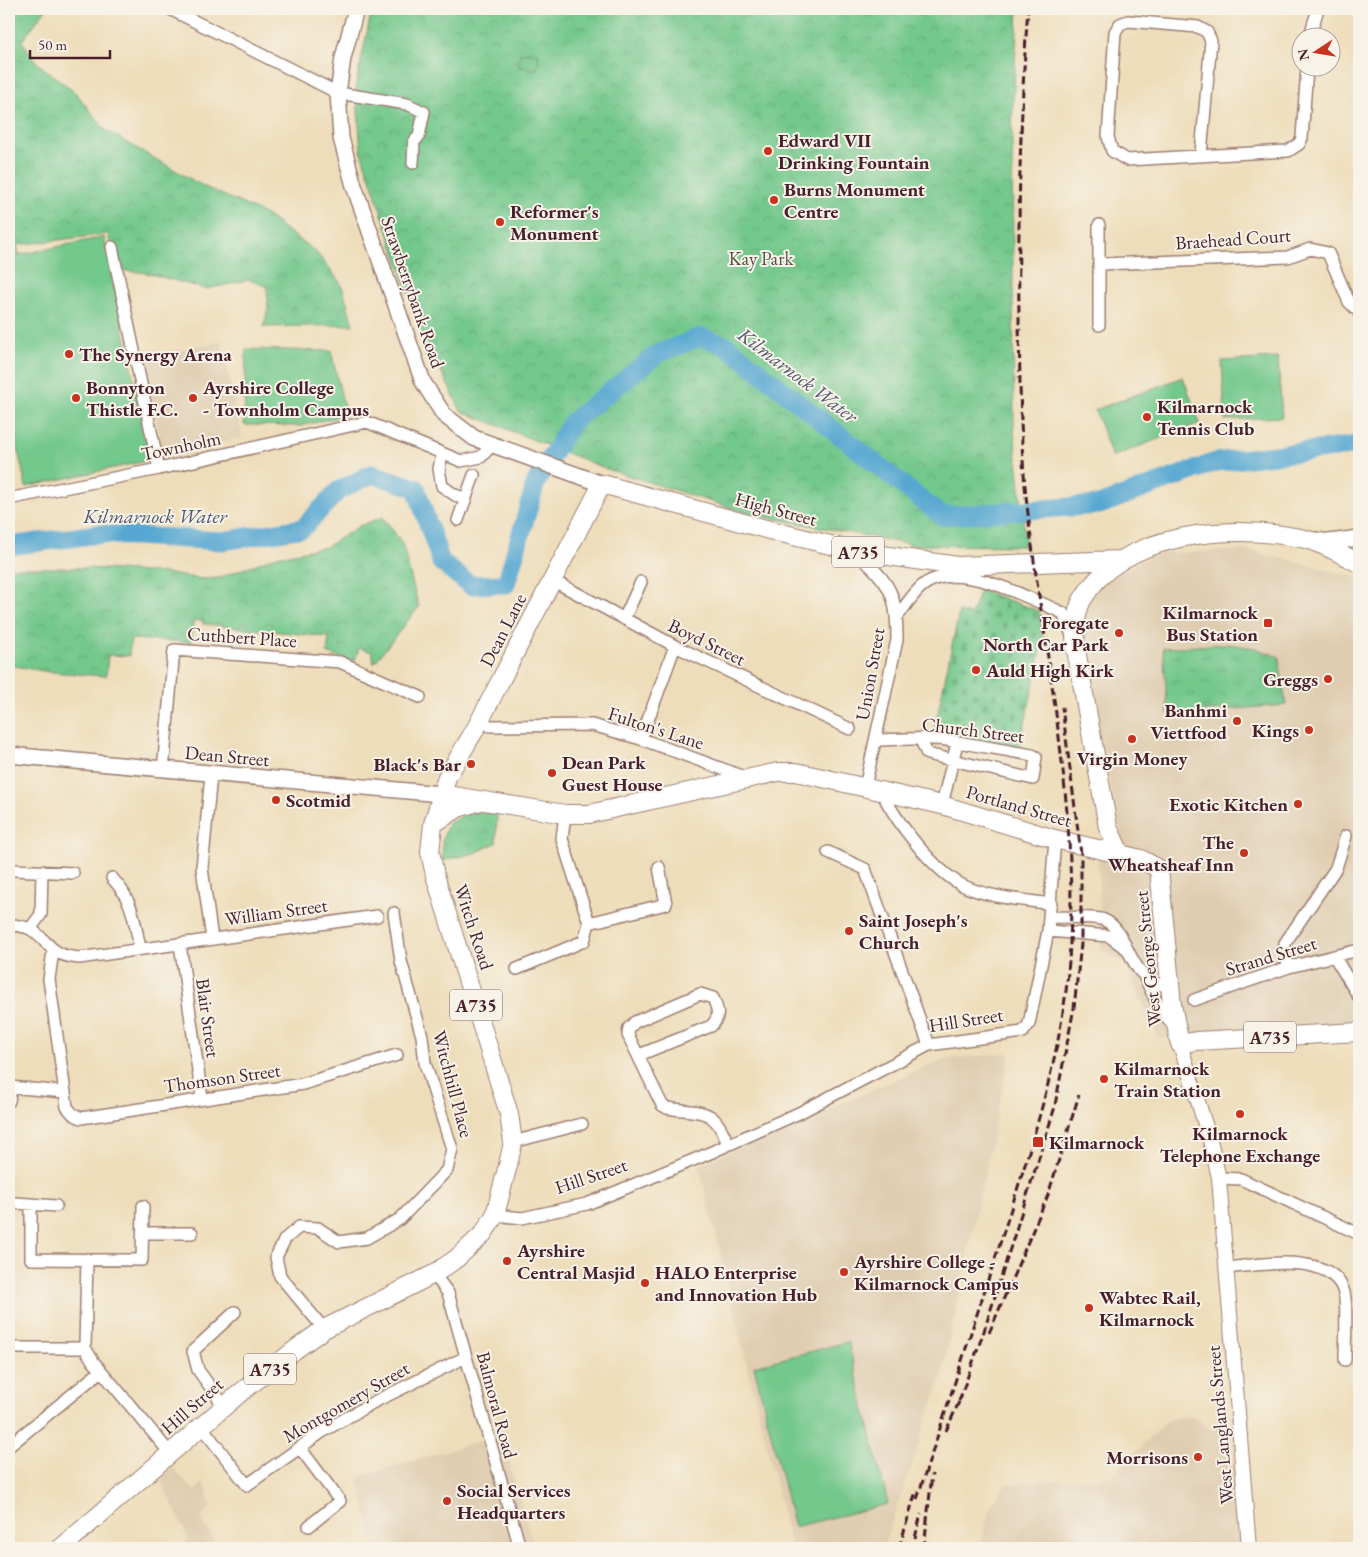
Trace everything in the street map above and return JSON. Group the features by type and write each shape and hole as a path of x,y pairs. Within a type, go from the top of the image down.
{"main road":[{"name":"Strawberrybank Road","path":"356,9 343,58 338,93 341,138 354,186 423,382 444,415 474,438 602,484"},
{"name":"High Street","path":"602,484 773,531 855,551 957,566 1121,560"},
{"name":"Dean Lane","path":"442,794 447,777 476,728 602,484"},
{"name":"A735","path":"1121,855 1108,827 1075,644 1076,619 1082,601 1092,586 1121,560 1175,538 1201,533 1260,532 1301,538 1359,563"},
{"path":"1301,538 1330,542 1359,538"},
{"name":"Dean Street","path":"9,755 211,775 442,794"},
{"name":"Portland Street","path":"442,794 565,814 589,814 778,772 796,772 942,805 1055,839 1141,860 1159,869"},
{"name":"Witch Road","path":"442,794 433,824 430,852 435,875 509,1114 513,1142 496,1216"},
{"path":"433,824 458,808 483,801"},
{"name":"West George Street","path":"1159,869 1170,981 1178,1036"},
{"name":"A735","path":"1178,1036 1196,1041 1359,1032"},
{"name":"Hill Street","path":"60,1548 224,1406 324,1329 434,1274 456,1259 482,1234 496,1216"}],"street":[{"path":"170,9 338,93 407,104 424,112 419,136 414,142 413,163"},
{"path":"1312,28 1318,9"},
{"path":"1201,154 1210,36 1198,27 1132,21 1120,24 1114,32 1108,137 1112,151 1127,160 1201,154 1288,151 1294,148 1302,138 1306,78"},
{"path":"1100,224 1100,325"},
{"path":"112,247 159,469"},
{"name":"Braehead Court","path":"1101,264 1288,257 1310,249 1328,253 1349,302 1359,312"},
{"name":"Townholm","path":"13,498 159,469 367,422 461,461 481,456 492,445"},
{"path":"442,454 439,469 442,486 454,495 466,499"},
{"path":"458,520 474,475"},
{"name":"Union Street","path":"855,551 884,579 893,596 897,617 897,640 876,740 873,789"},
{"path":"897,617 922,586 949,575 974,578 1063,612 1075,644"},
{"name":"Boyd Street","path":"552,580 675,646 850,729"},
{"path":"624,619 641,582"},
{"path":"642,739 675,646"},
{"name":"Cuthbert Place","path":"163,770 174,650 340,662 420,698"},
{"name":"Fulton's Lane","path":"490,726 592,725 642,739 748,779"},
{"name":"Church Street","path":"876,740 920,740 956,743 1036,757 1032,779 953,760"},
{"path":"920,740 927,754 953,760"},
{"path":"942,805 956,743"},
{"path":"211,775 202,868 212,939"},
{"path":"873,789 886,802 924,852 961,884 983,892 1051,904"},
{"path":"517,970 584,941 589,923 562,839 565,814"},
{"path":"1289,967 1284,954 1285,943 1336,868 1346,836"},
{"name":"Hill Street","path":"496,1216 522,1218 587,1204 799,1113 929,1045 1023,1032 1029,1024 1048,931 1055,839"},
{"path":"828,852 865,869 929,1045"},
{"path":"589,923 666,904 659,867"},
{"path":"14,870 73,873"},
{"path":"31,928 41,914 42,871"},
{"path":"112,878 124,890 131,903 140,948"},
{"name":"Witchhill Place","path":"324,1329 280,1276 276,1257 285,1239 298,1227 318,1228 339,1242 367,1238 400,1218 429,1190 448,1170 452,1149 425,1063 422,1036 401,961 394,913"},
{"name":"William Street","path":"53,951 66,957 79,958 377,916"},
{"path":"1049,917 1104,920 1117,930 1125,948 1145,978 1160,1008 1178,1036"},
{"path":"9,924 31,928 53,951"},
{"path":"1048,931 1109,936 1125,948"},
{"name":"Blair Street","path":"180,944 202,1098"},
{"name":"Strand Street","path":"1194,1000 1289,967 1359,950"},
{"name":"Thomson Street","path":"53,951 49,979 67,1107 72,1114 81,1118 303,1084 397,1055"},
{"path":"1334,956 1359,997"},
{"path":"1145,978 1152,984 1162,986 1170,981"},
{"path":"639,1055 711,1026 717,1020 718,1012 713,998 700,994 635,1022 630,1028 628,1035 662,1105 667,1108 710,1115 718,1122 728,1144"},
{"name":"West Langlands Street","path":"1178,1036 1210,1140 1219,1178 1250,1548"},
{"path":"9,1101 10,1088 65,1092"},
{"path":"513,1142 582,1124"},
{"path":"1219,1178 1241,1179 1359,1234"},
{"path":"16,1203 56,1206"},
{"path":"31,1204 31,1258 142,1260 143,1206"},
{"path":"143,1233 192,1233"},
{"path":"87,1259 85,1348 101,1371 170,1453"},
{"path":"1226,1268 1294,1262 1310,1265 1336,1278 1345,1296 1345,1360"},
{"name":"Balmoral Road","path":"434,1274 448,1293 520,1548"},
{"path":"224,1406 198,1370 194,1351 235,1312"},
{"path":"9,1348 85,1348"},
{"name":"Montgomery Street","path":"201,1426 247,1484 374,1402 466,1357"},
{"path":"9,1446 101,1371"},
{"path":"300,1448 340,1501 309,1526"}],"shaded area":[{"name":"Ayrshire College - Townholm Campus","path":"221,341 242,437 163,456 144,359"},
{"path":"1249,550 1359,578 1359,1038 1158,1038 1125,964 1101,949 1098,861 1123,843 1103,753 1080,624 1092,591 1135,564 1162,553"},
{"name":"Ayrshire College - Kilmarnock Campus","path":"1010,1053 941,1379 883,1548 791,1548 699,1165 944,1059"},
{"path":"1188,1416 1197,1419 1210,1429 1228,1426 1235,1482 1239,1548 978,1548 993,1502 1006,1484 1110,1477 1169,1419"},
{"path":"501,1435 534,1548 375,1548 358,1477"},
{"path":"173,1467 194,1491 204,1482 211,1506 202,1516 205,1526 219,1548 179,1548 189,1540 160,1479"}],"green space":[{"path":"9,9 46,9 22,41 37,63 76,93 105,130 203,186 263,213 316,252 342,285 353,325 264,327 268,308 267,286 249,280 206,289 147,273 117,270 108,234 17,245 24,269 9,284"},
{"name":"Kay Park","path":"372,9 1018,9 1012,125 1014,430 1026,546 914,545 750,514 607,469 461,411 422,333 361,152 356,84"},
{"path":"520,52 539,54 537,69 519,67"},
{"name":"Bonnyton Thistle F.C.","path":"104,237 151,460 26,487 9,408 9,299 14,298 9,275 9,257"},
{"path":"246,349 331,351 346,415 300,426 244,425"},
{"path":"1278,358 1282,417 1225,420 1222,361"},
{"name":"Kilmarnock Tennis Club","path":"1183,377 1200,423 1112,457 1095,410"},
{"path":"383,517 402,543 419,607 374,663 372,652 359,648 355,660 349,661 327,653 329,637 203,624 203,620 193,621 192,642 131,639 129,656 108,655 106,676 49,672 9,665 9,571 12,568 89,568 163,573 202,579 219,578 277,556 326,547 359,526"},
{"path":"980,590 1039,611 1043,642 1019,750 933,736 959,612 971,615"},
{"path":"1228,644 1255,648 1279,657 1286,705 1168,714 1163,648"},
{"path":"469,812 497,813 496,843 475,853 443,861 442,841 448,824"},
{"path":"848,1342 888,1504 794,1527 754,1366"}],"waterway":[{"name":"Kilmarnock Water","path":"9,546 98,534 223,541 303,528 338,491 372,474 416,488 441,562 470,585 506,584 536,482 572,422 657,354 701,337 727,346 942,516 1099,505 1216,462 1359,445"}],"railway":[{"path":"917,1499 1004,1231 1047,1089 1062,1017 1070,943 1071,887 1063,775 1026,496 1021,430 1019,204 1021,126 1028,9"},
{"path":"959,1401 984,1331 1054,1110 1074,1008 1081,944 1081,854 1062,707"},
{"path":"989,1333 1048,1195 1079,1095"},
{"path":"946,1431 962,1395"},
{"path":"924,1548 932,1474"},
{"path":"899,1548 916,1491"},
{"path":"915,1538 921,1514"}],"place":[{"name":"Edward VII Drinking Fountain","path":"768,151"},
{"name":"Burns Monument Centre","path":"774,200"},
{"name":"Reformer's Monument","path":"500,222"},
{"name":"The Synergy Arena","path":"69,354"},
{"name":"Bonnyton Thistle F.C.","path":"76,398"},
{"name":"Ayrshire College - Townholm Campus","path":"193,398"},
{"name":"Kilmarnock Tennis Club","path":"1147,417"},
{"name":"Kilmarnock Bus Station","path":"1268,623"},
{"name":"Foregate North Car Park","path":"1119,633"},
{"name":"Auld High Kirk","path":"976,670"},
{"name":"Greggs","path":"1328,679"},
{"name":"Banhmi Viettfood","path":"1237,721"},
{"name":"Kings","path":"1309,730"},
{"name":"Virgin Money","path":"1132,739"},
{"name":"Black's Bar","path":"471,764"},
{"name":"Dean Park Guest House","path":"552,773"},
{"name":"Scotmid","path":"276,800"},
{"name":"Exotic Kitchen","path":"1298,804"},
{"name":"The Wheatsheaf Inn","path":"1244,853"},
{"name":"Saint Joseph's Church","path":"849,931"},
{"name":"Kilmarnock Train Station","path":"1104,1079"},
{"name":"Kilmarnock Telephone Exchange","path":"1240,1114"},
{"name":"Kilmarnock","path":"1038,1142"},
{"name":"Ayrshire Central Masjid","path":"507,1261"},
{"name":"Ayrshire College - Kilmarnock Campus","path":"844,1272"},
{"name":"HALO Enterprise and Innovation Hub","path":"645,1283"},
{"name":"Wabtec Rail, Kilmarnock","path":"1089,1308"},
{"name":"Morrisons","path":"1198,1457"},
{"name":"Social Services Headquarters","path":"447,1501"}]}
